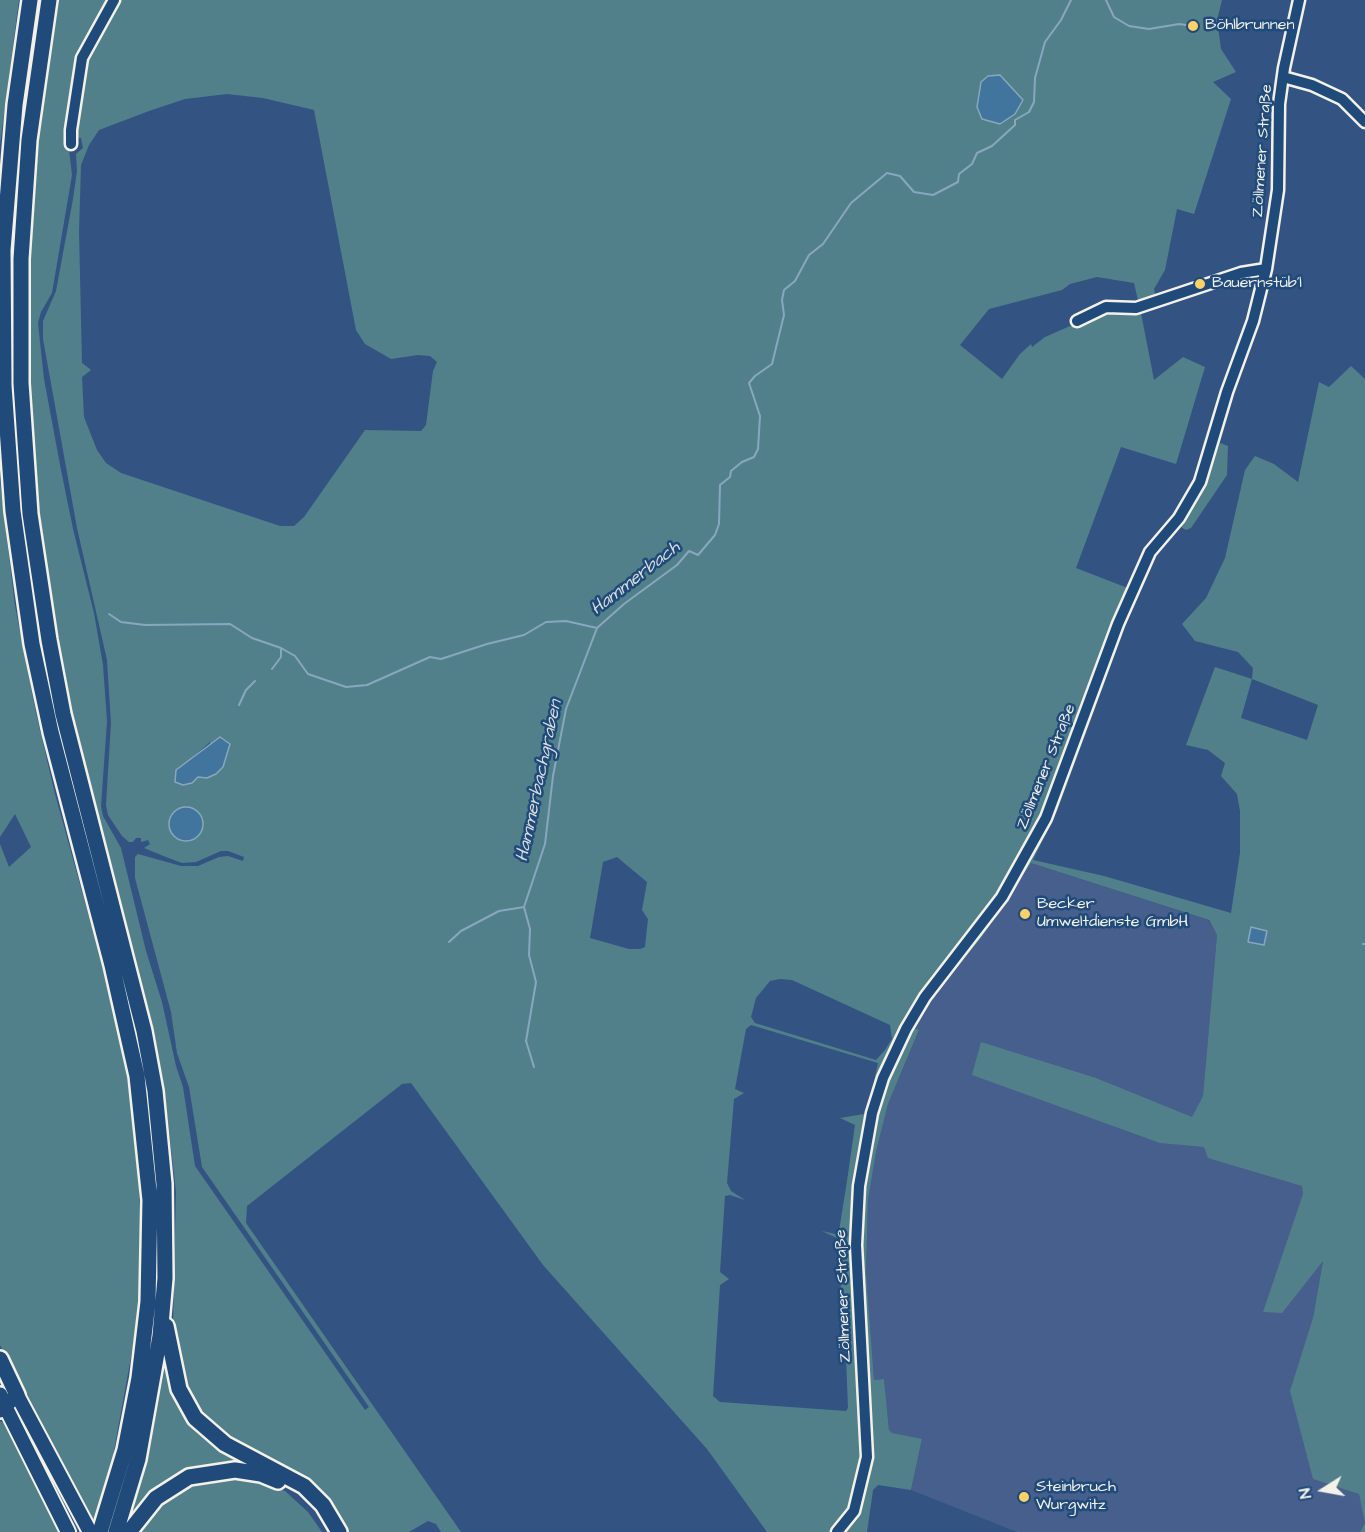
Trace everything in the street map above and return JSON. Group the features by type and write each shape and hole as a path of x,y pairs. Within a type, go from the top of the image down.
{"highway":[{"path":"30,0 15,105 3,250 4,386 12,501 21,578 51,732 112,965 137,1076 150,1200 148,1302 139,1378 125,1450 100,1532"},
{"path":"49,0 29,140 22,249 21,375 27,482 38,577 58,692 137,1003 155,1091 165,1202 163,1308 147,1420 116,1532"},
{"path":"163,1308 175,1376 183,1399 195,1418 225,1444 304,1486 323,1505 339,1532"},
{"path":"0,1359 17,1395 1,1401"},
{"path":"129,1532 144,1510 170,1487 200,1474 235,1470 261,1474 288,1486 311,1507 328,1532"}],"main road":[{"path":"17,1395 90,1532"},
{"path":"1,1401 68,1532"}],"street":[{"path":"71,144 82,58 114,0"},
{"name":"Zöllmener Straße","path":"837,1532 854,1510 867,1457 855,1271 856,1227 865,1145 883,1078 911,1020 1002,897 1046,818 1118,624 1150,552 1179,518 1200,482 1227,392 1253,321 1266,269 1278,190 1279,104 1287,48 1299,0"},
{"path":"1283,77 1317,87 1342,99 1365,122"},
{"path":"1077,321 1106,307 1136,308 1242,273 1266,269"}],"shaded area":[{"path":"1000,75 1023,100 1015,114 1000,124 982,119 977,107 981,82 988,76"},
{"path":"220,737 230,744 223,767 216,774 207,778 198,777 192,783 183,785 175,782 176,770"},
{"path":"186,807 198,812 203,824 198,836 186,841 174,836 169,824 174,812"},
{"path":"1031,863 1208,920 1217,935 1203,1096 1193,1117 1295,1159 1323,1260 1313,1318 1359,1494 1365,1523 1360,1532 1017,1532 911,1490 922,1440 891,1433 884,1379 874,1380 866,1272 868,1200 876,1152 888,1104 919,1031 912,1028 933,995 982,937"},
{"path":"1251,927 1267,931 1264,945 1248,942"}],"green space":[{"path":"0,0 19,0 0,145"},
{"path":"59,0 106,0 76,55 67,133 72,175 52,293 41,312 38,323 44,379 61,470 94,613 103,665 107,721 101,806 103,816 121,848 146,951 162,1002 183,1087 195,1166 365,1410 369,1407 202,1167 189,1087 177,1053 171,1012 135,878 135,857 138,854 181,866 198,866 219,857 228,856 243,861 244,857 221,851 196,862 182,863 166,857 144,848 150,844 148,840 141,842 141,838 136,838 133,842 129,842 122,836 108,815 106,805 111,723 107,660 77,528 43,339 43,321 56,291 73,199 77,171 76,154 83,148 81,138 75,137 85,61 120,0 1222,0 1217,20 1221,49 1236,72 1213,82 1231,99 1194,214 1177,209 1165,270 1154,289 1156,299 1139,305 1134,283 1097,277 1070,284 1062,290 989,309 960,345 1002,379 1020,354 1031,344 1032,347 1045,337 1104,311 1141,313 1154,380 1183,357 1205,367 1176,464 1121,447 1076,568 1138,592 1057,811 1033,860 1104,876 1231,913 1240,853 1240,811 1237,794 1221,776 1225,763 1208,750 1186,745 1215,667 1252,679 1253,668 1238,652 1195,641 1182,624 1206,598 1225,558 1245,470 1255,456 1274,464 1298,482 1319,382 1329,387 1351,366 1365,379 1365,1523 1359,1494 1313,1479 1290,1391 1313,1318 1323,1261 1282,1313 1263,1312 1303,1194 1302,1186 1208,1158 1204,1147 1160,1143 972,1075 981,1042 1096,1078 1192,1117 1203,1096 1217,935 1209,920 1031,863 982,937 933,995 913,1028 919,1030 888,1104 876,1152 868,1200 866,1272 874,1380 884,1379 889,1430 892,1433 922,1439 911,1490 878,1485 873,1490 867,1532 767,1532 707,1449 543,1265 411,1083 402,1084 247,1206 246,1223 461,1532 441,1532 436,1524 428,1521 409,1532 342,1532 335,1516 215,1433 186,1396 173,1325 176,1192 164,1087 154,1030 73,714 58,640 39,509 30,385 30,260 38,143","holes":["227,94 263,98 314,110 356,330 365,344 391,359 418,355 430,356 437,362 433,371 426,425 421,431 365,430 304,517 294,526 280,526 121,473 106,463 97,450 84,417 82,377 91,370 82,363 79,232 81,165 89,145 99,130 185,99","1252,679 1318,705 1307,740 1241,718","210,742 207,778 176,770 187,762","617,857 647,882 642,910 648,919 645,947 629,949 590,938 603,862","792,980 890,1025 892,1039 876,1060 755,1023 751,1017 756,998 770,981","751,1025 878,1063 868,1110 864,1114 840,1118 855,1125 847,1181 839,1231 835,1234 822,1231 839,1239 842,1320 840,1325 845,1332 848,1408 846,1411 720,1402 713,1396 720,1285 729,1279 720,1272 725,1196 730,1195 745,1200 731,1191 727,1183 734,1099 744,1093 735,1089 746,1029"]},
{"path":"1220,443 1228,446 1227,475 1191,528 1186,530 1181,527 1204,489"},
{"path":"0,480 15,606 36,713 55,794 110,993 127,1077 137,1144 142,1253 139,1313 113,1456 93,1523 78,1493 75,1494 0,1345 0,844 9,867 31,847 15,814 0,837"},
{"path":"166,1361 180,1402 268,1471 215,1467 129,1522 150,1448"},
{"path":"0,1421 8,1425 18,1449 22,1450 62,1532 0,1532"},
{"path":"243,1476 285,1491 308,1512 322,1532 133,1532 148,1512 187,1487"}],"waterway":[{"name":"Hammerbach","path":"109,614 121,622 145,625 230,624 252,638 281,648 295,656 308,674 346,687 367,685 430,657 441,659 524,635 546,622 566,621 597,628 624,604 677,565 689,551 698,555 715,535 719,524 720,485 730,477 731,471 742,462 754,457 758,449 760,416 749,383 772,364 784,315 782,300 784,290 795,281 809,255 823,244 851,203 887,173 900,176 914,192 933,195 958,182 959,174 972,164 977,153 992,146 1015,125 1015,120 1029,112 1034,102 1035,78 1045,42 1061,20 1071,0"},
{"path":"1106,0 1114,17 1129,26 1149,29 1179,24 1193,26"},
{"name":"Hammerbachgraben","path":"534,1067 526,1041 536,982 529,955 530,929 524,907 545,844 553,776 566,709 597,628"},
{"path":"272,669 281,657 281,648"},
{"path":"239,705 246,690 255,681"},
{"name":"Hammerbachgraben","path":"449,942 461,931 499,911 524,907"}],"place":[{"name":"Böhlbrunnen","path":"1193,26"},
{"name":"Bauernstüb'l","path":"1200,284"},
{"name":"Becker Umweltdienste GmbH","path":"1025,914"},
{"name":"Steinbruch Wurgwitz","path":"1024,1497"}]}
